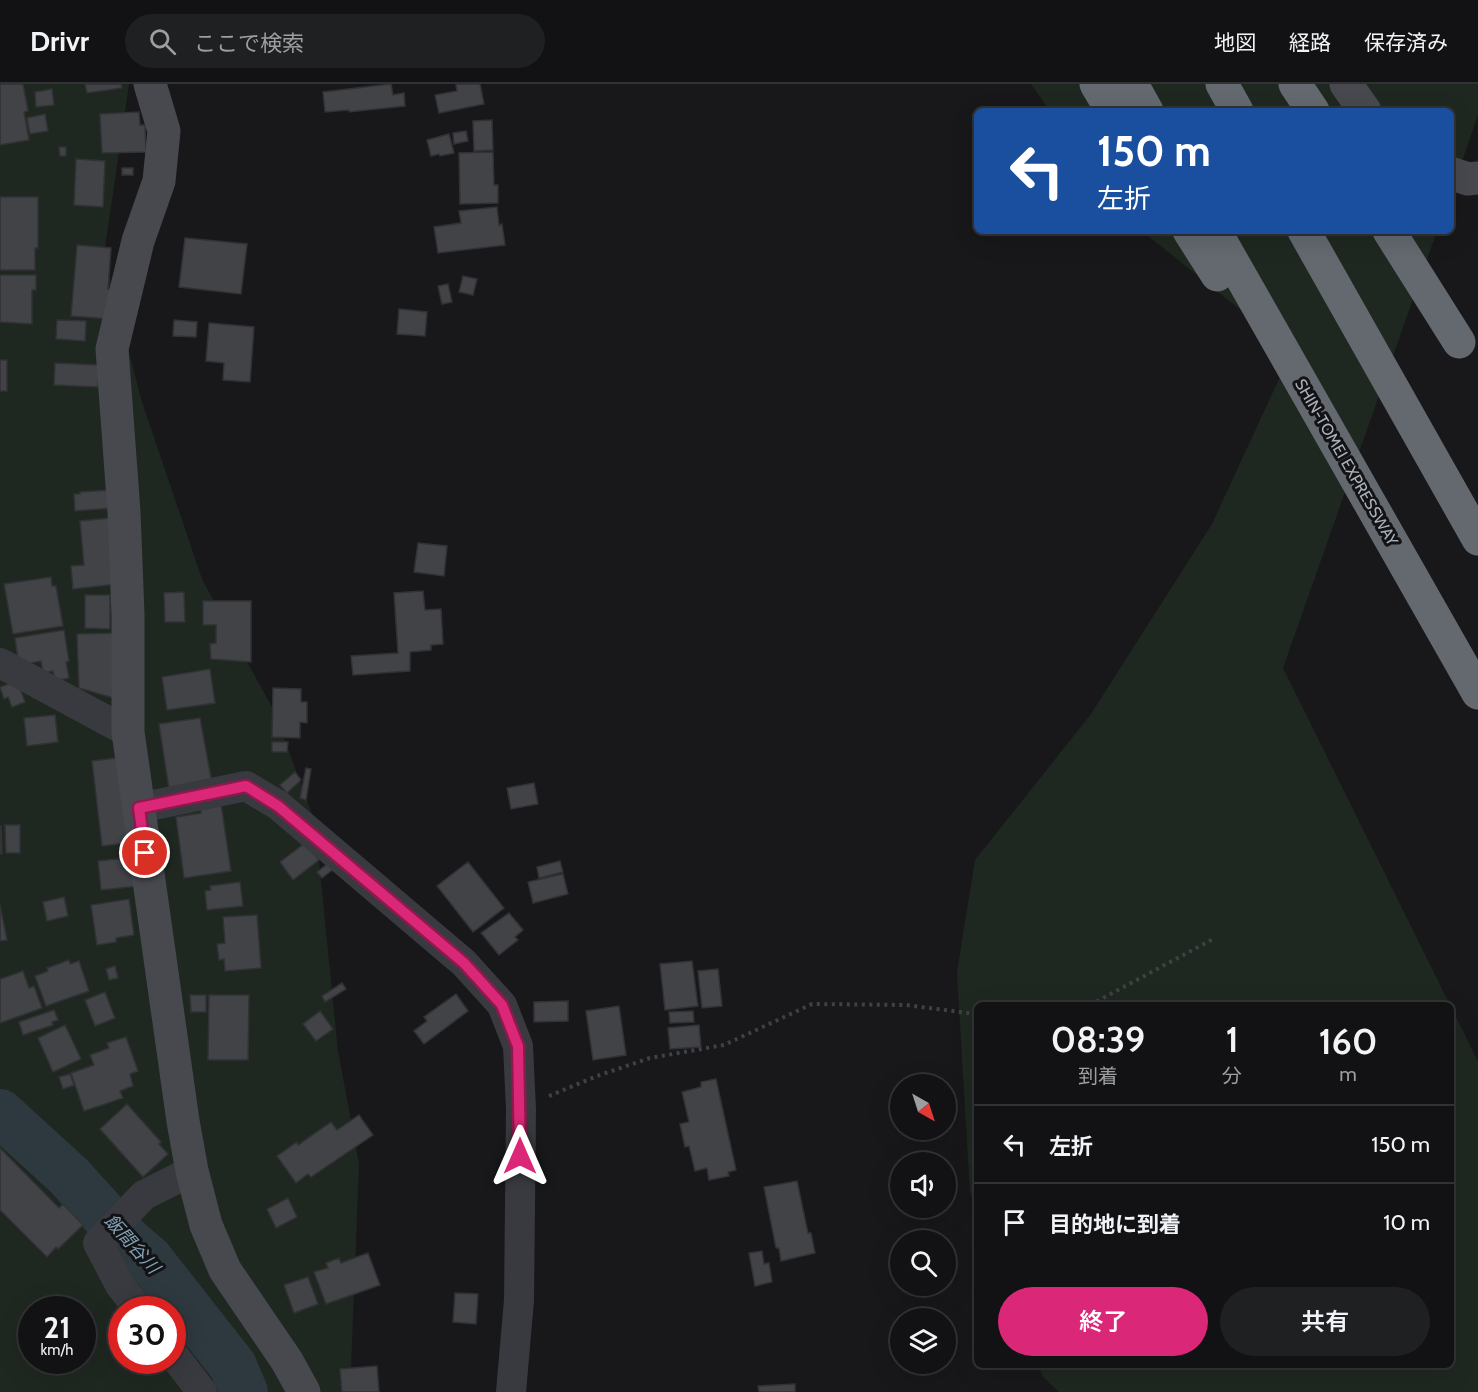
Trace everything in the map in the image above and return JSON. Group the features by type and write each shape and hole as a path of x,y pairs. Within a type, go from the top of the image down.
{"highway":[{"path":"1096,84 1110,108"},
{"path":"1132,84 1145,108"},
{"path":"1222,84 1235,108"},
{"path":"1295,84 1311,108"},
{"path":"1191,234 1409,571"},
{"name":"SHIN-TOMEI EXPRESSWAY","path":"1217,234 1478,693"},
{"path":"1306,234 1478,539"},
{"path":"1391,234 1459,342"}],"street":[{"path":"150,84 164,131 159,181 138,242 112,349 124,512 128,615 128,732 183,1121 192,1171 206,1225 225,1270 287,1361 304,1392"},
{"path":"1346,84 1363,108"},
{"path":"1454,174 1468,179 1478,178"},
{"path":"0,663 128,732"},
{"path":"139,808 246,786 278,806 464,963 502,1005 518,1046 521,1109 519,1300 511,1392"},
{"path":"128,1296 120,1286 98,1243 144,1195 192,1171"},
{"path":"186,1371 202,1392"}],"path":[{"path":"1096,1002 1215,938"},
{"path":"521,1109 597,1076 650,1058 724,1045 812,1004 906,1005 974,1014"}],"shaded area":[{"path":"0,84 129,84 104,254 141,399 202,579 274,711 315,822 338,1051 359,1164 351,1370 345,1392 0,1392"},
{"path":"1031,84 1478,84 1478,115 1454,184 1454,108 1048,108"},
{"path":"1146,234 1436,234 1283,668 1449,1002 974,1002 974,1203 970,1192 957,972 975,860 1091,714 1212,524 1292,351"},
{"path":"1454,1012 1478,1062 1478,1392 1059,1392 1043,1377 1039,1368 1454,1368"}],"building":[{"path":"0,84 23,84 28,111 24,112 29,140 0,145"},
{"path":"85,84 121,84 122,88 87,93"},
{"path":"391,84 393,95 404,93 405,106 325,112 323,92"},
{"path":"456,84 480,84 484,104 439,113 435,95 457,91"},
{"path":"52,89 54,105 36,107 35,92"},
{"path":"139,112 140,125 145,125 146,152 102,153 100,114"},
{"path":"45,114 48,131 30,134 27,118"},
{"path":"492,120 493,150 474,151 473,121"},
{"path":"466,131 468,141 454,144 453,133"},
{"path":"449,134 454,153 431,156 427,140"},
{"path":"59,147 66,147 66,156 60,156"},
{"path":"493,152 494,185 498,185 498,203 460,204 459,153"},
{"path":"76,159 105,161 103,207 74,205"},
{"path":"122,168 133,168 133,175 122,175"},
{"path":"0,197 38,197 38,248 35,248 35,270 0,270"},
{"path":"497,207 505,245 438,253 434,227 461,223 459,211"},
{"path":"185,238 247,244 241,294 179,287"},
{"path":"77,245 111,248 108,289 113,289 111,319 71,316"},
{"path":"0,275 36,275 36,290 32,290 32,324 0,322"},
{"path":"463,276 477,279 473,295 459,292"},
{"path":"448,284 452,302 442,304 438,286"},
{"path":"399,309 427,312 425,336 397,334"},
{"path":"57,320 86,321 85,341 56,339"},
{"path":"174,320 197,322 196,337 173,336"},
{"path":"209,323 254,327 250,382 223,380 224,363 206,361"},
{"path":"0,360 7,360 7,391 0,391"},
{"path":"55,363 99,365 98,387 54,385"},
{"path":"111,490 113,508 75,511 74,494"},
{"path":"111,518 118,584 73,589 71,566 84,565 80,521"},
{"path":"418,543 447,546 444,576 414,572"},
{"path":"51,577 52,586 56,586 63,626 13,634 4,584"},
{"path":"423,591 425,610 441,609 443,644 431,645 431,650 410,652 410,671 353,675 351,656 398,653 394,593"},
{"path":"184,592 185,622 165,622 164,593"},
{"path":"85,595 110,595 110,629 85,628"},
{"path":"203,601 251,601 251,662 211,659 210,644 216,643 216,625 203,625"},
{"path":"64,630 69,678 55,681 53,671 43,673 41,661 19,665 15,638"},
{"path":"122,633 124,701 79,688 77,634"},
{"path":"210,669 215,703 167,710 162,677"},
{"path":"14,682 20,688 25,702 12,707 8,697 4,699 0,687"},
{"path":"273,688 301,689 301,702 307,702 307,723 300,722 300,738 272,737"},
{"path":"55,715 58,742 27,746 24,718"},
{"path":"200,718 212,783 169,789 159,724"},
{"path":"272,742 288,742 287,752 272,752"},
{"path":"124,757 135,842 102,846 92,761"},
{"path":"306,768 311,769 306,800 300,798"},
{"path":"295,772 301,780 287,793 280,785"},
{"path":"534,783 538,804 511,809 507,788"},
{"path":"221,804 231,871 184,878 176,817 201,813 201,807"},
{"path":"5,825 20,825 20,853 6,853"},
{"path":"1,826 2,854 0,854"},
{"path":"305,843 319,860 293,880 280,862"},
{"path":"136,857 139,886 101,890 98,861"},
{"path":"331,861 336,867 322,878 317,872"},
{"path":"560,861 563,872 539,878 537,867"},
{"path":"468,862 504,908 473,932 437,886"},
{"path":"563,874 568,894 533,903 528,882"},
{"path":"240,882 243,906 207,910 205,891 211,890 210,886"},
{"path":"64,897 68,916 47,921 43,902"},
{"path":"129,899 134,935 116,938 116,942 97,945 91,905"},
{"path":"0,905 7,940 0,941"},
{"path":"509,913 523,930 515,937 518,940 499,955 481,933"},
{"path":"257,915 261,968 225,971 224,959 219,960 217,944 225,943 223,917"},
{"path":"69,960 70,964 79,961 89,991 46,1006 35,976 48,971 47,968"},
{"path":"692,961 698,1006 665,1010 660,964"},
{"path":"115,966 118,978 109,980 106,969"},
{"path":"718,969 722,1006 702,1008 698,971"},
{"path":"23,971 29,988 34,986 42,1008 0,1023 0,979"},
{"path":"342,983 346,989 325,1002 322,996"},
{"path":"105,992 115,1018 95,1026 85,1000"},
{"path":"456,994 468,1011 424,1044 414,1031 427,1021 424,1017"},
{"path":"190,995 206,995 206,1012 191,1012"},
{"path":"209,995 249,995 248,1060 208,1060"},
{"path":"568,1001 568,1021 534,1022 534,1002"},
{"path":"619,1006 626,1055 593,1060 586,1011"},
{"path":"54,1010 58,1020 52,1022 53,1025 23,1035 19,1022"},
{"path":"320,1011 333,1029 316,1041 303,1024"},
{"path":"693,1011 694,1022 670,1023 669,1012"},
{"path":"65,1025 81,1059 53,1072 38,1038"},
{"path":"699,1025 701,1047 670,1049 668,1028"},
{"path":"126,1037 138,1071 130,1074 133,1086 120,1091 123,1098 84,1111 71,1073 94,1065 90,1055 109,1048 107,1043"},
{"path":"70,1074 74,1085 63,1089 59,1077"},
{"path":"716,1079 736,1170 728,1172 729,1176 709,1180 707,1168 695,1171 689,1146 685,1147 680,1124 689,1122 682,1092 701,1087 701,1082"},
{"path":"127,1104 161,1142 159,1144 168,1154 143,1177 100,1129"},
{"path":"359,1115 373,1135 311,1177 308,1174 296,1183 277,1156 297,1142 298,1145 331,1122 337,1130"},
{"path":"0,1148 59,1208 63,1204 83,1225 47,1257 0,1210"},
{"path":"797,1181 808,1233 811,1233 815,1253 781,1261 779,1248 776,1248 764,1187"},
{"path":"288,1198 297,1217 276,1228 267,1209"},
{"path":"762,1251 764,1264 769,1263 772,1282 755,1286 749,1253"},
{"path":"368,1253 380,1285 326,1304 314,1272 328,1268 326,1263 339,1258 341,1263"},
{"path":"308,1277 318,1304 294,1313 284,1285"},
{"path":"455,1293 478,1294 476,1324 453,1322"},
{"path":"377,1366 379,1392 342,1392 340,1369"},
{"path":"795,1384 795,1392 759,1392 758,1386"}],"waterway":[{"name":"飯間谷川","path":"0,1113 69,1176 128,1241 149,1259 233,1366 244,1392"}],"route":[{"path":"145,853 139,808 246,786 278,806 464,963 502,1005 518,1046 521,1109 520,1156"}]}
